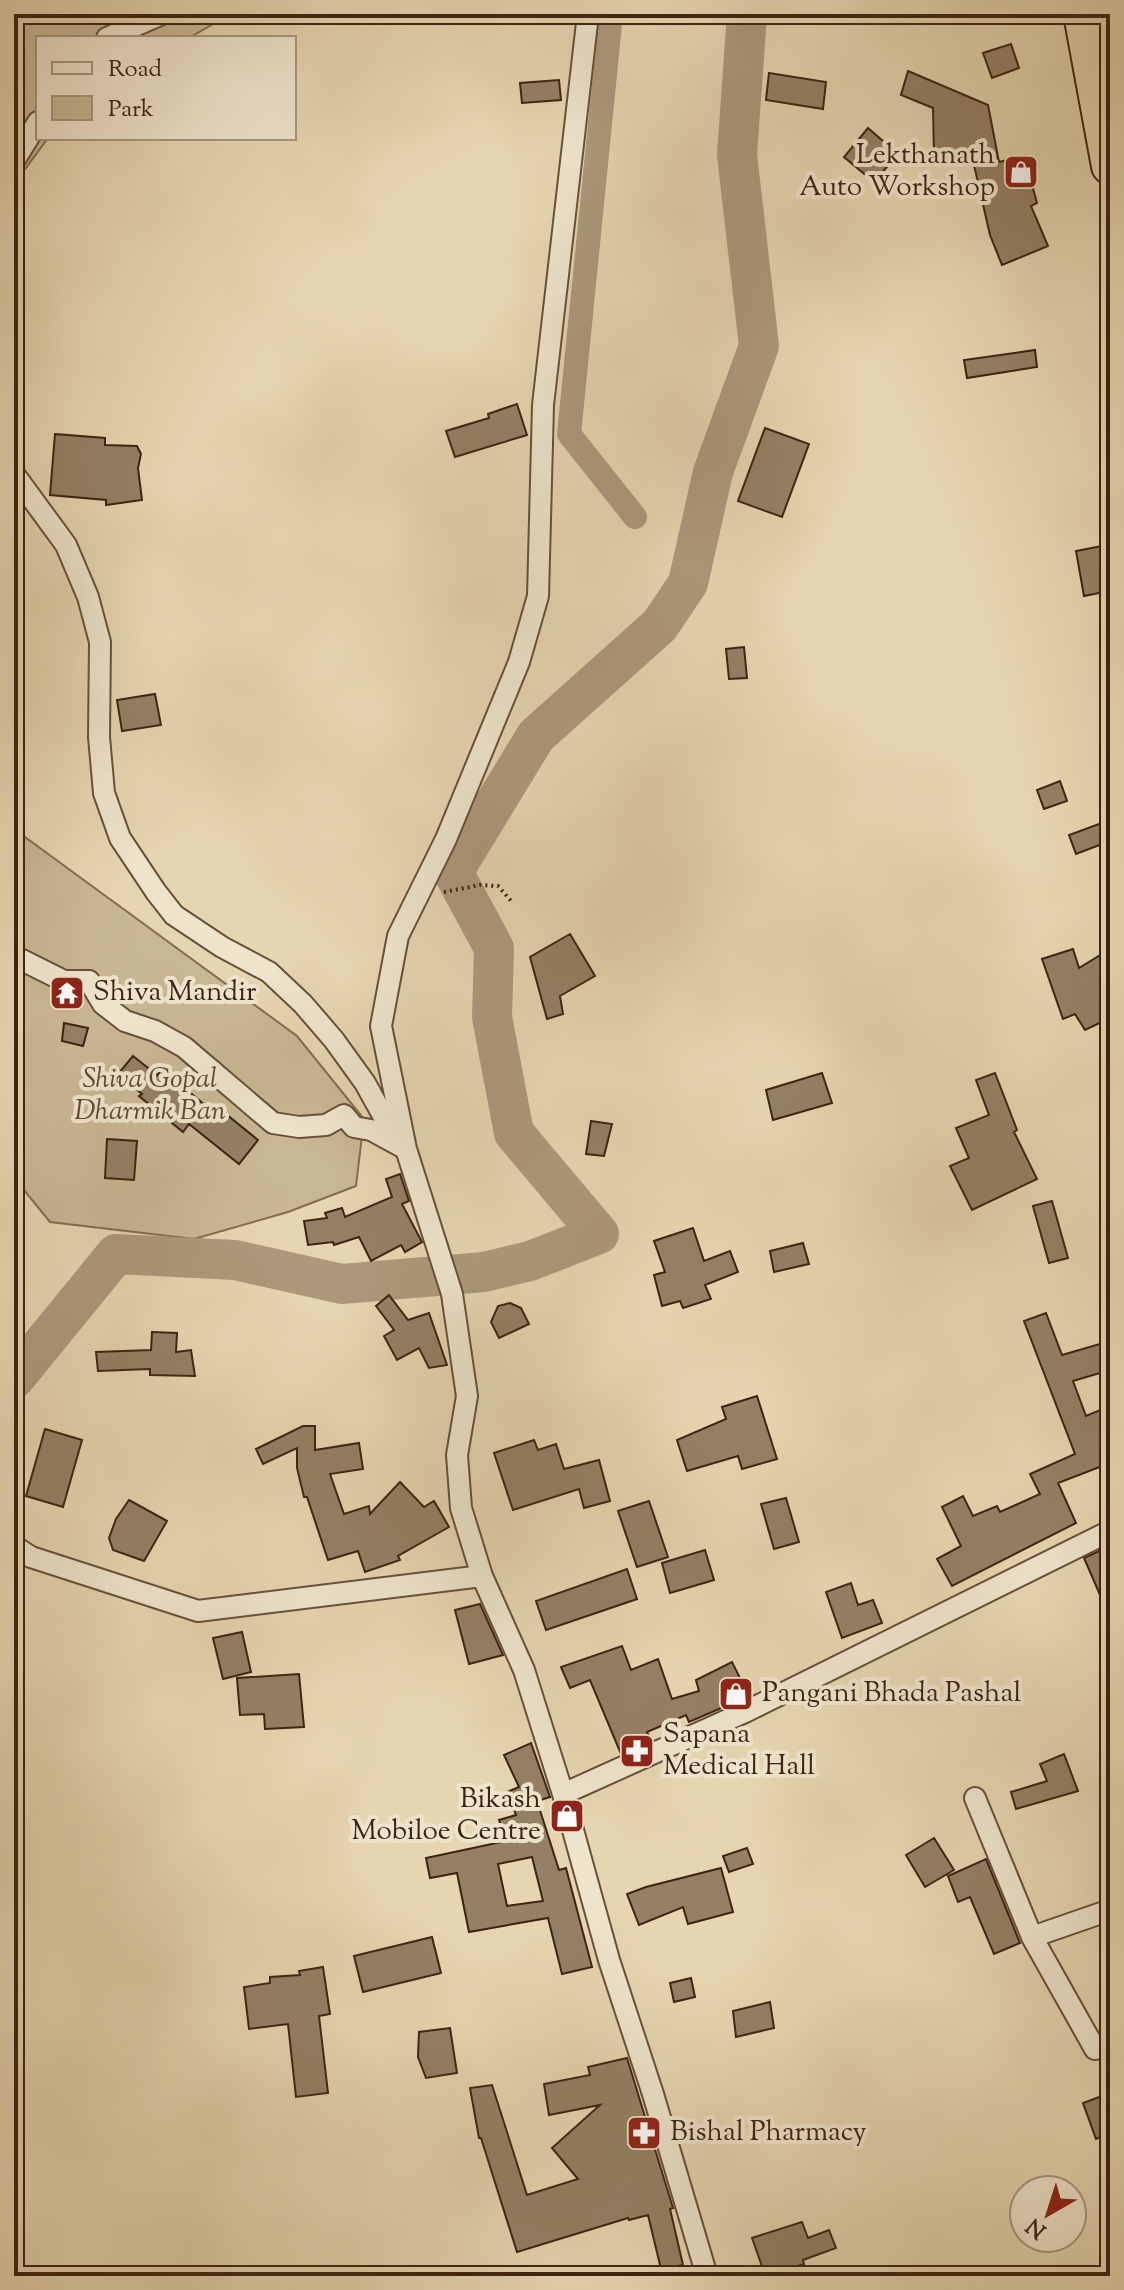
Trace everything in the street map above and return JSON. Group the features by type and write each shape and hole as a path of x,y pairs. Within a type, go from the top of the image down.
{"highway":[{"path":"1082,14 1101,66 1110,166"}],"street":[{"path":"112,36 162,14"},
{"path":"588,14 543,405 538,596 519,662 446,839 398,936 381,1026 406,1149 452,1294 467,1396 457,1455 461,1508 482,1576 524,1670 563,1794 609,1960 707,2276"},
{"path":"14,161 36,125"},
{"path":"14,474 66,545 88,597 100,642 99,737 104,793 120,838 174,915 222,947 269,972 303,1004 350,1061 391,1130 406,1149"},
{"path":"14,960 22,960 64,981 89,981 103,1004 125,1021 155,1031 184,1047 273,1123 299,1127 326,1125 344,1115 354,1127 371,1130 406,1149"},
{"path":"563,1794 745,1712 1110,1531"},
{"path":"14,1546 31,1557 198,1611 482,1576"},
{"path":"975,1798 1032,1937 1095,2049"},
{"path":"1032,1937 1110,1910"}],"path":[{"path":"418,897 480,885 498,886 512,902"}],"green space":[{"path":"14,14 230,14 192,36 36,36 36,140 47,140 14,184"},
{"name":"Shiva Gopal Dharmik Ban","path":"14,829 297,1036 364,1119 356,1186 288,1212 194,1239 50,1222 14,1178"}],"building":[{"path":"1011,44 1019,68 992,78 983,53"},
{"path":"908,71 988,105 999,162 1024,156 1037,203 1031,206 1048,246 1002,265 990,235 974,165 934,154 933,108 901,95"},
{"path":"769,73 826,82 823,109 766,100"},
{"path":"559,80 561,100 522,103 520,83"},
{"path":"868,128 898,154 874,182 844,157"},
{"path":"1035,350 1037,367 967,378 964,360"},
{"path":"517,404 527,435 455,457 446,431 489,418 488,414"},
{"path":"765,428 809,444 782,517 738,501"},
{"path":"55,434 105,438 105,445 137,446 141,454 138,468 142,500 106,505 106,500 50,495"},
{"path":"1102,546 1109,591 1084,596 1076,551"},
{"path":"744,647 747,678 729,679 726,649"},
{"path":"155,694 161,725 122,731 117,700"},
{"path":"1060,781 1067,801 1044,809 1037,790"},
{"path":"1110,820 1110,841 1076,854 1069,835"},
{"path":"570,934 595,976 560,996 563,1014 547,1019 530,957"},
{"path":"1073,949 1079,968 1110,949 1110,1018 1085,1030 1075,1014 1063,1019 1042,959"},
{"path":"64,1023 88,1028 83,1046 62,1041"},
{"path":"133,1056 157,1075 162,1069 212,1111 216,1106 258,1140 239,1164 189,1124 183,1132 139,1096 142,1094 118,1074"},
{"path":"822,1073 832,1103 773,1120 766,1090"},
{"path":"995,1073 1017,1130 1014,1132 1037,1179 972,1210 950,1166 969,1158 956,1128 989,1115 976,1080"},
{"path":"591,1121 612,1124 604,1156 586,1154"},
{"path":"107,1139 137,1141 134,1180 105,1178"},
{"path":"400,1174 409,1201 402,1204 422,1242 405,1252 401,1245 371,1261 359,1237 334,1245 333,1242 308,1245 304,1221 327,1218 325,1213 342,1208 345,1217 392,1197 386,1179"},
{"path":"1052,1201 1068,1258 1049,1263 1033,1206"},
{"path":"693,1228 704,1261 730,1251 738,1272 705,1285 711,1299 683,1308 680,1301 662,1306 654,1275 665,1272 654,1241"},
{"path":"803,1243 809,1264 774,1272 770,1251"},
{"path":"389,1295 408,1320 429,1313 447,1365 429,1368 419,1348 397,1360 384,1336 394,1330 376,1306"},
{"path":"510,1303 521,1308 529,1324 499,1338 491,1322 498,1306"},
{"path":"1046,1313 1062,1355 1110,1341 1110,1370 1073,1381 1086,1416 1110,1406 1110,1463 1058,1483 1076,1523 952,1586 937,1559 961,1546 942,1507 963,1496 973,1516 997,1506 1000,1512 1040,1494 1030,1474 1075,1454 1024,1321"},
{"path":"152,1332 177,1333 176,1352 191,1350 195,1376 150,1375 150,1369 98,1371 96,1352 151,1350"},
{"path":"757,1396 777,1459 742,1469 738,1456 687,1471 677,1440 726,1419 722,1407"},
{"path":"303,1426 315,1426 315,1450 359,1443 363,1469 330,1474 344,1514 369,1506 370,1514 400,1482 424,1507 434,1501 449,1527 398,1556 400,1560 365,1572 358,1551 328,1560 307,1497 304,1497 297,1468 297,1448 263,1464 256,1449"},
{"path":"45,1429 82,1440 63,1507 26,1496"},
{"path":"534,1440 538,1450 556,1444 564,1469 599,1460 610,1501 584,1508 579,1489 513,1510 494,1453"},
{"path":"786,1498 799,1542 774,1549 761,1504"},
{"path":"129,1500 167,1521 144,1561 113,1550 109,1538 116,1519"},
{"path":"649,1501 668,1557 637,1567 618,1511"},
{"path":"1110,1546 1110,1618 1084,1558"},
{"path":"705,1550 714,1580 670,1593 662,1563"},
{"path":"627,1569 637,1599 546,1630 536,1601"},
{"path":"851,1583 858,1605 873,1600 882,1623 842,1638 826,1592"},
{"path":"480,1604 503,1655 469,1664 455,1610"},
{"path":"242,1632 251,1672 223,1679 213,1638"},
{"path":"622,1646 631,1670 658,1659 672,1699 699,1691 696,1680 732,1662 749,1696 689,1722 686,1715 647,1732 651,1740 621,1754 590,1680 570,1688 561,1667"},
{"path":"299,1674 304,1727 265,1729 264,1714 240,1715 237,1678"},
{"path":"531,1743 550,1797 537,1801 559,1870 566,1868 592,1967 562,1974 548,1918 469,1932 457,1873 430,1878 426,1858 506,1841 499,1820 516,1815 507,1792 519,1787 504,1755","holes":["532,1857 543,1901 507,1906 498,1864"]},
{"path":"1064,1754 1078,1791 1016,1809 1011,1792 1047,1781 1040,1764"},
{"path":"934,1838 954,1870 925,1887 906,1855"},
{"path":"747,1848 753,1864 729,1872 723,1856"},
{"path":"986,1859 1020,1943 994,1954 970,1897 958,1902 948,1876"},
{"path":"721,1868 733,1912 688,1924 683,1907 639,1925 627,1894"},
{"path":"432,1937 441,1973 363,1992 354,1956"},
{"path":"323,1967 330,2014 319,2016 328,2093 296,2097 288,2024 249,2029 244,1987 270,1983 270,1977 300,1975 299,1971"},
{"path":"691,1978 695,1997 674,2002 670,1983"},
{"path":"770,2002 774,2028 736,2037 733,2011"},
{"path":"450,2028 457,2073 426,2078 418,2057 419,2032"},
{"path":"627,2058 673,2208 670,2209 683,2265 661,2269 648,2215 628,2218 517,2252 479,2138 470,2088 492,2085 527,2195 578,2179 552,2148 600,2105 549,2115 544,2084 590,2075 588,2067"},
{"path":"1110,2093 1110,2133 1096,2139 1083,2103"},
{"path":"802,2222 808,2238 829,2230 836,2248 774,2274 771,2267 763,2269 752,2238"}],"waterway":[{"path":"611,14 569,434 635,517"},
{"path":"14,1379 116,1254 235,1260 342,1284 484,1272 530,1261 599,1234 514,1133 492,1017 494,948 453,872 536,736 660,625 688,583 713,472 759,346 737,155 747,14"}],"place":[{"name":"Lekthanath Auto Workshop","path":"1021,172"},
{"name":"Shiva Mandir","path":"67,993"},
{"name":"Pangani Bhada Pashal","path":"736,1694"},
{"name":"Sapana Medical Hall","path":"637,1751"},
{"name":"Bikash Mobiloe Centre","path":"567,1816"},
{"name":"Bishal Pharmacy","path":"644,2133"}]}
